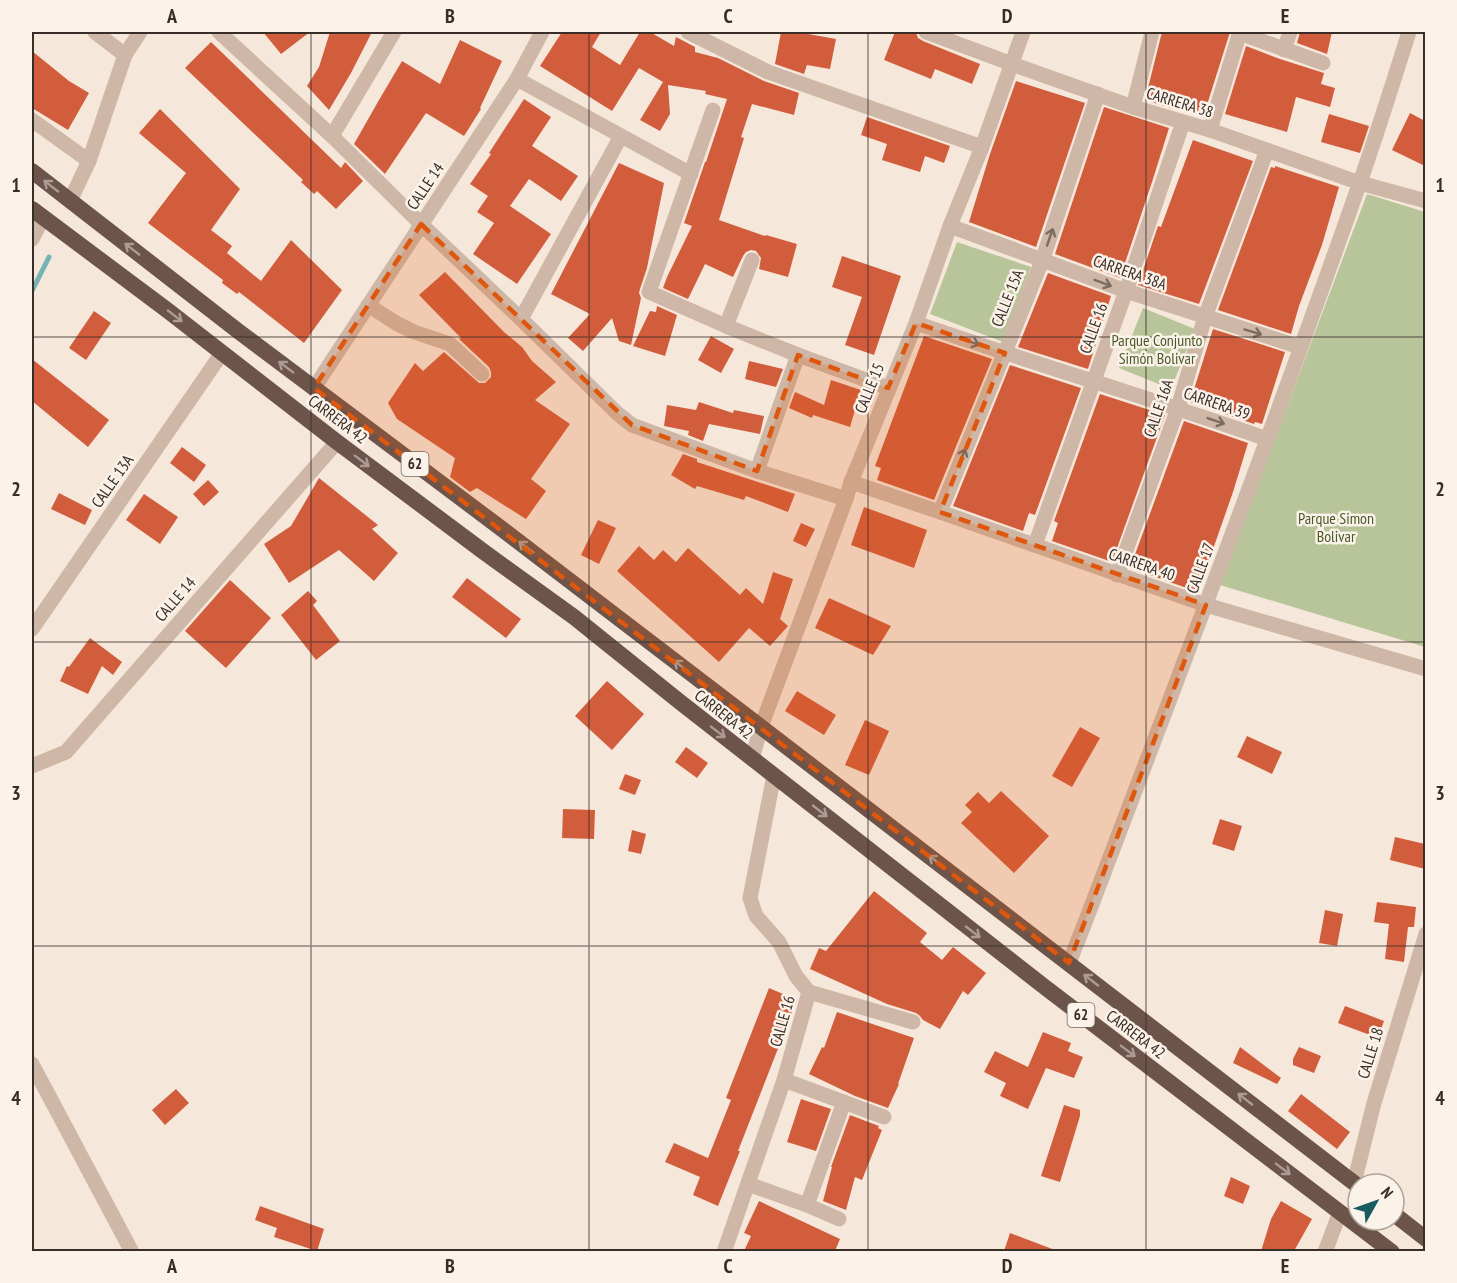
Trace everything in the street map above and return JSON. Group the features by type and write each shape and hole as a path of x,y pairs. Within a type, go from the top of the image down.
{"highway":[{"name":"CARRERA 42","path":"32,171 238,331 761,727 1346,1177"},
{"name":"CARRERA 42","path":"37,214 167,310 337,442 574,617 1046,988 1392,1251"},
{"path":"1406,1224 1425,1239"}],"street":[{"path":"95,32 126,55"},
{"path":"70,201 89,161 126,55 140,32"},
{"path":"220,32 332,136 632,425 758,471 846,499"},
{"path":"332,136 394,32"},
{"name":"CALLE 14","path":"314,388 517,79 542,32"},
{"path":"688,32 768,72 982,147"},
{"name":"CARRERA 38","path":"926,32 1133,107 1210,130 1360,183 1425,201"},
{"name":"CALLE 15","path":"752,759 761,727 851,483 916,323 1023,32"},
{"path":"1133,107 1152,32"},
{"path":"1210,130 1240,32 1323,63"},
{"path":"1284,50 1290,32"},
{"name":"CALLE 17","path":"1068,963 1206,605 1267,439 1360,183 1409,32"},
{"path":"517,79 691,174"},
{"name":"CALLE 15A","path":"940,512 1042,261 1098,94"},
{"path":"713,110 649,292 798,355 888,388"},
{"path":"32,120 89,161"},
{"name":"CALLE 16","path":"1035,545 1126,291 1183,122"},
{"path":"521,319 621,136"},
{"name":"CALLE 16A","path":"1117,575 1178,408 1205,317 1267,150"},
{"path":"32,239 37,214"},
{"name":"CARRERA 38A","path":"950,226 1126,291 1300,347"},
{"path":"726,326 752,260"},
{"path":"368,305 414,332 450,344 482,374"},
{"name":"CARRERA 39","path":"916,323 1267,439"},
{"name":"CALLE 13A","path":"32,629 222,353"},
{"path":"758,471 798,355"},
{"name":"CALLE 14","path":"32,766 66,752 337,442"},
{"name":"CARRERA 40","path":"851,483 1206,605 1425,669"},
{"name":"CALLE 16","path":"724,1251 784,1080 809,992 796,976 779,942 756,916 750,898 774,775"},
{"name":"CALLE 18","path":"1359,1172 1374,1103 1425,934"},
{"path":"809,992 913,1022"},
{"path":"32,1064 132,1251"},
{"path":"784,1080 884,1117"},
{"path":"807,1205 844,1102"},
{"path":"748,1184 839,1219"},
{"path":"1324,1251 1340,1212"}],"highlighted area":[{"path":"421,224 632,425 757,471 798,355 888,388 916,323 1005,353 940,512 1206,605 1069,963 314,388"}],"green space":[{"name":"Parque Simon Bolivar","path":"1367,194 1425,212 1425,647 1220,585"},
{"path":"957,242 1031,267 1003,342 930,314"},
{"name":"Parque Conjunto Simón Bolivar","path":"1143,308 1195,329 1171,389 1119,368"}],"building":[{"path":"263,32 310,32 281,54"},
{"path":"330,32 372,32 329,110 307,86 319,67"},
{"path":"562,32 601,32 592,47 620,65 640,32 650,32 674,46 676,37 695,47 695,52 718,58 764,81 799,93 794,115 752,104 719,220 797,244 788,277 759,269 761,258 756,251 751,250 743,256 733,277 705,264 688,299 663,288 692,226 684,223 727,99 705,94 706,91 668,85 670,114 660,131 640,120 663,82 639,68 612,111 540,66"},
{"path":"781,32 797,32 836,39 830,69 807,65 804,74 775,64"},
{"path":"895,32 916,33 923,41 980,64 972,84 935,69 931,79 884,60"},
{"path":"1162,32 1230,32 1203,115 1145,100"},
{"path":"1300,32 1332,32 1327,54 1297,43"},
{"path":"460,40 502,61 481,109 464,136 426,113 385,174 354,144 402,61 440,84"},
{"path":"211,42 341,168 345,162 363,181 336,209 317,191 314,194 301,182 303,180 185,68"},
{"path":"1246,46 1324,73 1321,84 1335,88 1330,107 1296,97 1287,132 1225,114"},
{"path":"32,51 69,81 89,93 68,130 32,108"},
{"path":"1016,81 1085,103 1036,247 969,222"},
{"path":"524,99 551,117 532,146 578,176 561,201 529,179 510,206 551,234 517,284 473,254 494,223 477,212 488,196 470,184"},
{"path":"1104,107 1169,128 1120,278 1055,254"},
{"path":"160,109 240,189 211,230 232,246 227,253 261,281 291,240 342,290 304,343 239,292 237,294 222,283 223,280 148,223 186,173 139,133"},
{"path":"1410,113 1425,121 1425,166 1392,150"},
{"path":"1329,114 1369,126 1360,153 1321,142"},
{"path":"867,117 950,146 944,163 925,156 920,172 882,160 887,144 861,135"},
{"path":"1193,140 1253,161 1199,304 1138,285 1158,226 1161,227"},
{"path":"619,163 664,183 647,268 639,293 641,298 631,345 619,341 612,318 583,351 568,338 590,314 551,294"},
{"path":"1275,166 1339,187 1322,245 1291,334 1218,310 1271,167 1275,168"},
{"path":"842,256 901,276 874,355 845,345 862,297 832,287"},
{"path":"445,272 504,332 522,347 532,361 556,382 535,400 570,424 531,479 546,491 526,519 477,488 470,492 450,477 455,458 397,419 388,403 415,363 423,371 444,352 479,383 485,383 491,377 489,367 459,339 461,338 419,295"},
{"path":"1048,273 1111,296 1088,369 1018,347"},
{"path":"657,306 677,315 665,356 633,346 650,311 656,312"},
{"path":"94,311 111,323 86,360 69,348"},
{"path":"1213,329 1285,352 1262,424 1255,422 1254,424 1190,402"},
{"path":"711,336 734,349 721,373 698,360"},
{"path":"924,336 992,359 934,500 877,480 881,468 875,466"},
{"path":"32,359 109,420 88,447 32,401"},
{"path":"749,361 783,369 776,387 745,379"},
{"path":"1010,365 1081,388 1035,515 1029,513 1023,531 953,506"},
{"path":"831,380 861,390 850,427 813,415 812,418 789,408 795,392 824,405"},
{"path":"1100,394 1165,415 1112,562 1052,541 1058,523 1054,521"},
{"path":"699,402 733,413 734,410 764,416 760,434 709,424 703,441 688,435 689,431 664,426 667,405 696,410"},
{"path":"1184,421 1248,443 1198,592 1130,568"},
{"path":"182,447 206,465 194,482 170,463"},
{"path":"683,454 697,459 697,462 795,494 788,512 746,496 744,500 697,486 695,489 671,475"},
{"path":"319,478 378,525 372,529 398,553 374,581 339,550 289,583 264,544 291,526"},
{"path":"208,480 219,492 204,506 193,494"},
{"path":"59,493 92,510 85,525 51,509"},
{"path":"144,494 178,517 160,544 126,520"},
{"path":"864,507 927,530 914,568 851,545"},
{"path":"598,520 616,528 599,564 581,555"},
{"path":"801,523 815,529 806,547 793,541"},
{"path":"639,546 654,560 663,550 676,562 688,548 740,595 746,588 763,604 773,572 793,579 780,619 788,626 770,646 749,628 719,662 617,571"},
{"path":"467,578 521,619 506,638 452,597"},
{"path":"230,580 271,618 226,668 185,631"},
{"path":"308,591 317,601 313,605 340,641 316,660 281,615"},
{"path":"829,598 891,626 873,655 815,628"},
{"path":"90,638 122,662 113,675 102,666 88,694 60,681 67,666 69,667"},
{"path":"607,681 644,714 612,750 575,716"},
{"path":"797,691 836,715 824,735 785,711"},
{"path":"865,720 889,731 869,775 845,765"},
{"path":"1080,727 1100,738 1072,787 1052,776"},
{"path":"1247,736 1282,752 1272,774 1237,757"},
{"path":"686,747 708,763 697,778 675,762"},
{"path":"625,774 641,780 635,795 619,789"},
{"path":"1001,791 1049,836 1014,873 961,823 972,812 965,805 978,792 989,803"},
{"path":"563,809 595,810 594,839 562,838"},
{"path":"1220,819 1242,826 1234,851 1212,844"},
{"path":"632,830 646,834 641,854 628,851"},
{"path":"1395,837 1425,844 1425,869 1390,860"},
{"path":"874,891 927,933 920,942 942,960 953,947 986,973 968,995 963,991 940,1029 923,1020 916,1013 887,1004 810,969 819,948 826,951"},
{"path":"1377,902 1416,907 1414,927 1408,927 1404,962 1385,959 1389,924 1374,922"},
{"path":"1325,910 1343,914 1337,946 1319,943"},
{"path":"769,988 797,1000 718,1206 693,1195 700,1177 665,1162 674,1143 708,1158 731,1100 726,1098"},
{"path":"1345,1006 1384,1021 1378,1038 1338,1023"},
{"path":"837,1012 914,1038 899,1084 888,1108 855,1096 809,1074 822,1047 824,1048"},
{"path":"1043,1032 1071,1043 1068,1051 1083,1057 1074,1078 1046,1068 1028,1109 1000,1096 1006,1083 984,1072 995,1051 1028,1067"},
{"path":"1240,1047 1281,1078 1277,1084 1233,1063"},
{"path":"1299,1047 1321,1056 1314,1073 1293,1065 1293,1059"},
{"path":"176,1089 189,1103 165,1125 152,1110"},
{"path":"1301,1094 1350,1132 1337,1149 1288,1111"},
{"path":"801,1099 831,1109 816,1151 787,1142"},
{"path":"1064,1105 1080,1110 1080,1116 1060,1182 1041,1176"},
{"path":"850,1115 879,1126 878,1128 882,1130 862,1180 855,1177 846,1210 823,1201 831,1167"},
{"path":"1231,1177 1250,1186 1243,1204 1224,1196"},
{"path":"759,1201 840,1239 835,1251 744,1251 751,1236 744,1233"},
{"path":"1281,1201 1312,1219 1294,1251 1261,1251 1271,1219"},
{"path":"260,1206 324,1229 317,1251 274,1237 277,1228 255,1220"},
{"path":"1010,1233 1055,1250 1004,1251"}],"waterway":[{"path":"32,291 49,257"}]}
